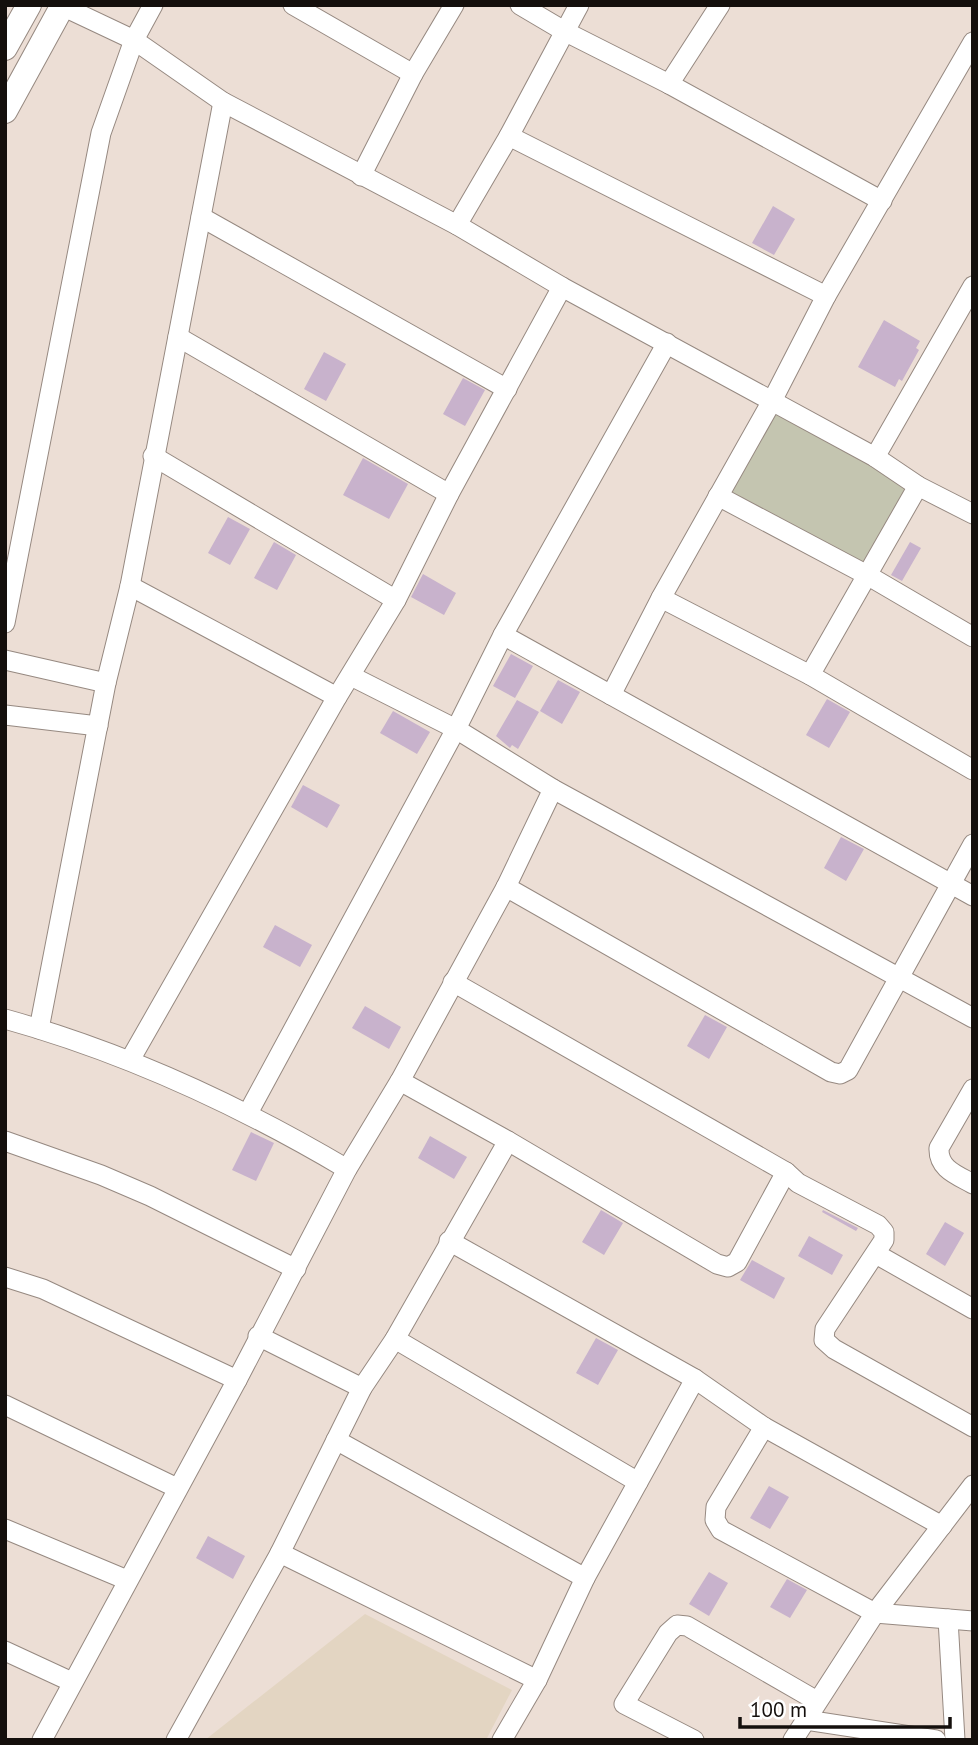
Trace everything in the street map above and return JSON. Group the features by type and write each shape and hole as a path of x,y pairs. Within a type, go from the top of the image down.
{"main road":[{"path":"5,48 29,5"},
{"path":"5,111 63,5"}],"street":[{"path":"63,5 134,40 223,102 457,225 562,287 973,514"},
{"path":"5,623 101,133 134,40 153,5"},
{"path":"293,5 413,74"},
{"path":"361,176 413,74 454,5"},
{"path":"520,5 882,201"},
{"path":"457,225 509,136 579,5"},
{"path":"669,84 720,5"},
{"path":"611,695 661,598 772,401 826,296 973,42"},
{"path":"39,1028 106,683 130,586 223,102"},
{"path":"509,136 826,296"},
{"path":"201,218 507,389"},
{"path":"874,457 973,286"},
{"path":"130,1060 337,697 396,600 449,494 562,287"},
{"path":"178,337 449,494"},
{"path":"248,1113 456,729 503,635 667,343"},
{"path":"153,456 396,600"},
{"path":"810,676 918,486"},
{"path":"718,496 867,575 973,637"},
{"path":"130,586 337,697"},
{"path":"661,598 810,676 973,770"},
{"path":"503,635 973,896"},
{"path":"5,660 106,683"},
{"path":"351,676 456,729 553,789 973,1018"},
{"path":"5,715 98,726"},
{"path":"42,1740 237,1380 347,1169 400,1081 506,887 553,789"},
{"path":"506,887 831,1072 840,1074 848,1070 973,844"},
{"path":"453,982 786,1172 798,1183 878,1225 884,1232 884,1240 825,1329 824,1340 834,1349 973,1427"},
{"path":"5,1019 130,1060 248,1113 347,1169"},
{"path":"400,1081 717,1264 728,1267 737,1262 786,1172"},
{"path":"973,1090 939,1148 939,1158 946,1168 973,1184"},
{"path":"5,1141 89,1170 150,1196 296,1269"},
{"path":"176,1740 280,1553 362,1388 395,1339 508,1141"},
{"path":"449,1241 695,1379 764,1427 942,1526"},
{"path":"876,1254 973,1309"},
{"path":"5,1277 43,1289 237,1380"},
{"path":"258,1336 362,1388"},
{"path":"395,1339 638,1482"},
{"path":"502,1740 537,1680 585,1578 695,1379"},
{"path":"5,1405 177,1488"},
{"path":"764,1427 716,1507 715,1520 721,1530 875,1614 973,1621"},
{"path":"336,1440 585,1578"},
{"path":"793,1740 875,1614 973,1485"},
{"path":"5,1529 127,1580"},
{"path":"280,1553 537,1680"},
{"path":"948,1619 955,1740"},
{"path":"694,1740 624,1704 668,1633 677,1625 687,1626 817,1701"},
{"path":"5,1651 72,1682"},
{"path":"806,1720 936,1740"}],"shaded area":[{"path":"365,1614 512,1690 486,1740 205,1740"}],"green space":[{"path":"772,401 918,486 867,575 718,496"}],"building":[{"path":"773,206 795,219 774,255 752,243"},
{"path":"884,320 920,341 916,348 919,350 902,381 899,379 895,387 858,367"},
{"path":"324,352 346,364 326,401 304,389"},
{"path":"463,378 485,390 465,426 443,414"},
{"path":"363,458 408,484 389,519 343,495"},
{"path":"228,517 250,529 230,565 208,553"},
{"path":"274,542 296,555 277,590 254,578"},
{"path":"910,542 921,548 902,581 891,575"},
{"path":"423,574 456,593 444,615 411,597"},
{"path":"511,654 533,666 515,698 493,686"},
{"path":"558,680 580,692 562,724 540,711"},
{"path":"827,699 850,712 829,748 806,735"},
{"path":"517,700 539,712 518,749 512,745 510,748 496,736"},
{"path":"393,711 430,732 417,754 380,733"},
{"path":"303,785 340,805 327,828 291,807"},
{"path":"841,837 864,849 846,881 824,868"},
{"path":"275,925 312,945 300,967 263,947"},
{"path":"365,1006 401,1027 389,1049 352,1028"},
{"path":"705,1015 727,1027 709,1059 687,1046"},
{"path":"251,1132 274,1143 256,1181 232,1170"},
{"path":"430,1136 467,1157 454,1179 418,1158"},
{"path":"601,1210 623,1223 604,1255 582,1242"},
{"path":"823,1210 858,1228 856,1231 822,1212"},
{"path":"945,1222 964,1233 945,1266 926,1254"},
{"path":"809,1236 843,1255 832,1275 798,1256"},
{"path":"752,1260 785,1278 774,1299 740,1280"},
{"path":"596,1338 618,1350 598,1385 576,1373"},
{"path":"769,1486 789,1497 770,1529 750,1518"},
{"path":"208,1536 245,1556 233,1579 196,1558"},
{"path":"709,1572 728,1583 709,1616 689,1604"},
{"path":"787,1579 807,1590 790,1618 770,1607"}]}
